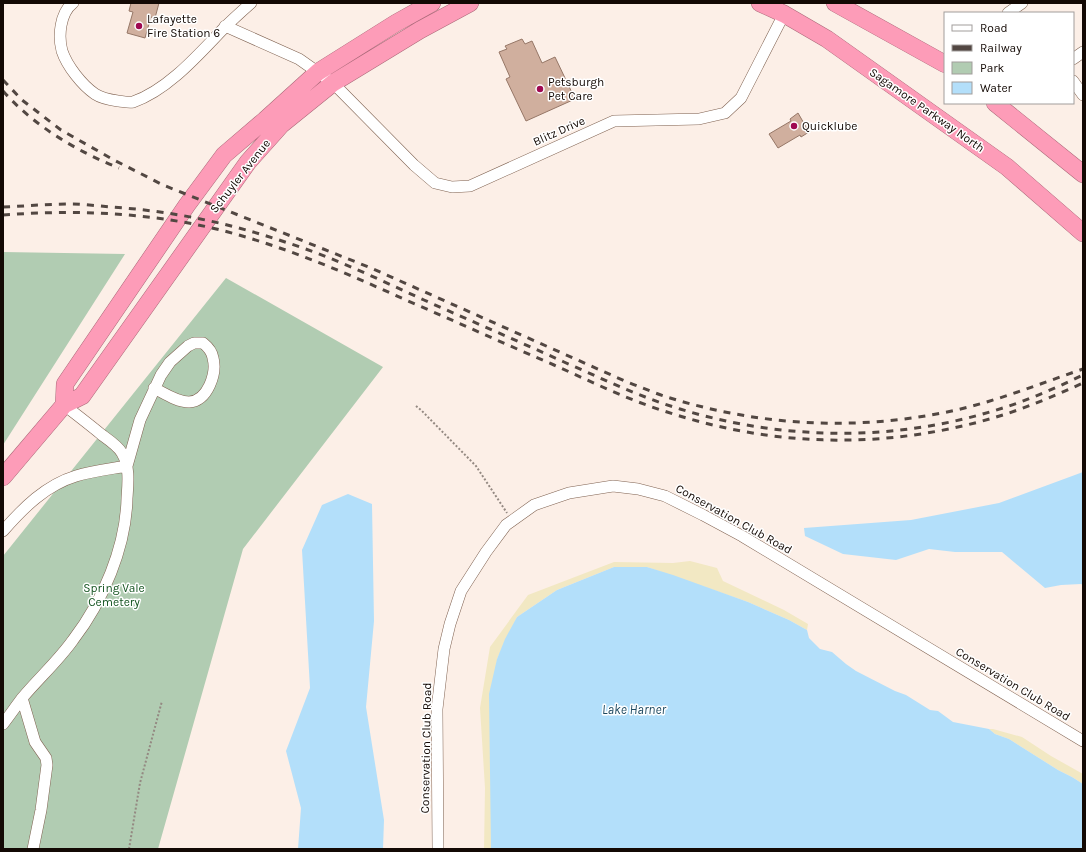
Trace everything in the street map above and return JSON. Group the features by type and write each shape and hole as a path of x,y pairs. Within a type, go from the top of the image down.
{"highway":[{"name":"Schuyler Avenue","path":"64,404 65,384 187,205 224,155 318,72 396,23 432,3"},
{"name":"Schuyler Avenue","path":"3,477 64,404 82,396 248,162 281,125 333,83 420,30 470,3"},
{"name":"Sagamore Parkway North","path":"760,3 784,14 827,39 1007,167 1083,233"},
{"path":"835,3 944,63"},
{"path":"996,104 1083,174"}],"street":[{"path":"73,3 69,6 62,17 61,33 62,51 72,69 81,83 96,95 112,100 131,102 145,96 169,81 195,58 225,26 251,3"},
{"path":"1010,12 1022,6"},
{"name":"Blitz Drive","path":"225,26 299,59 318,72 333,83 414,165 435,183 452,187 470,186 614,122 698,119 725,113 741,98 784,14"},
{"path":"1074,58 1083,52"},
{"path":"1074,82 1083,95"},
{"path":"3,724 22,698 72,642 96,605 111,572 123,532 127,512 127,466 140,420 154,388 161,375 170,362 188,346 194,343 203,343 209,348 213,356 213,374 205,392 196,400 189,402 181,401 154,388"},
{"path":"64,404 113,443 122,453 127,466"},
{"path":"3,531 27,506 60,483 75,476 127,466"},
{"name":"Conservation Club Road","path":"438,849 437,709 444,649 450,624 461,591 486,552 506,525 534,505 569,493 613,486 638,489 665,496 742,536 1083,741"},
{"path":"22,698 35,742 46,758 48,765 33,849"}],"path":[{"path":"416,406 476,466 512,520"},
{"path":"129,849 140,783 162,701"}],"green space":[{"path":"3,252 125,254 3,445"},
{"name":"Spring Vale Cemetery","path":"226,278 383,367 243,549 158,849 3,849 3,556"}],"sand":[{"path":"690,561 717,568 723,581 784,610 808,624 807,630 789,620 748,602 647,567 614,567 557,590 517,617 497,659 491,806 491,849 484,849 485,788 480,708 490,647 528,595 614,562 673,563"},
{"path":"989,729 1022,737 1051,756 1083,774 1083,784 1009,739 995,734"}],"water":[{"path":"1083,472 1083,585 1061,585 1045,588 1002,552 955,552 929,549 896,560 843,554 805,536 804,528 911,520 999,503"},
{"path":"348,494 372,504 374,621 366,707 384,820 383,849 298,849 301,808 286,751 310,688 302,550 322,505"},
{"name":"Lake Harner","path":"614,567 647,567 748,602 789,620 807,630 809,638 820,649 832,652 856,671 906,695 930,710 938,711 953,722 989,729 995,734 1009,739 1083,784 1083,849 491,849 489,694 497,659 505,639 517,617 557,590"}],"building":[{"name":"Lafayette Fire Station 6","path":"131,3 159,3 155,18 151,17 145,38 127,33 133,12 129,11"},
{"name":"Petsburgh Pet Care","path":"522,39 525,44 532,41 542,63 555,57 575,99 526,121 506,79 510,77 499,52 507,49 505,46"},
{"name":"Quicklube","path":"798,113 809,132 801,137 800,135 778,148 769,134 791,121 790,119"}],"railway":[{"path":"3,80 22,100 61,130 114,160 163,185 371,268 627,382 662,395 701,406 735,414 803,422 873,422 907,419 978,405 1083,369"},
{"path":"3,91 28,115 56,136 87,154 119,168"},
{"path":"3,207 71,204 134,209 201,219 266,236 340,262 650,399 718,419 757,427 836,433 876,432 916,428 955,421 1016,404 1083,375"},
{"path":"3,215 63,212 122,214 181,222 239,235 283,249 346,274 636,401 705,423 746,432 828,440 869,439 910,435 952,428 993,418 1083,383"}],"place":[{"name":"Lafayette Fire Station 6","path":"139,26"},
{"name":"Petsburgh Pet Care","path":"540,89"},
{"name":"Quicklube","path":"794,126"}]}
